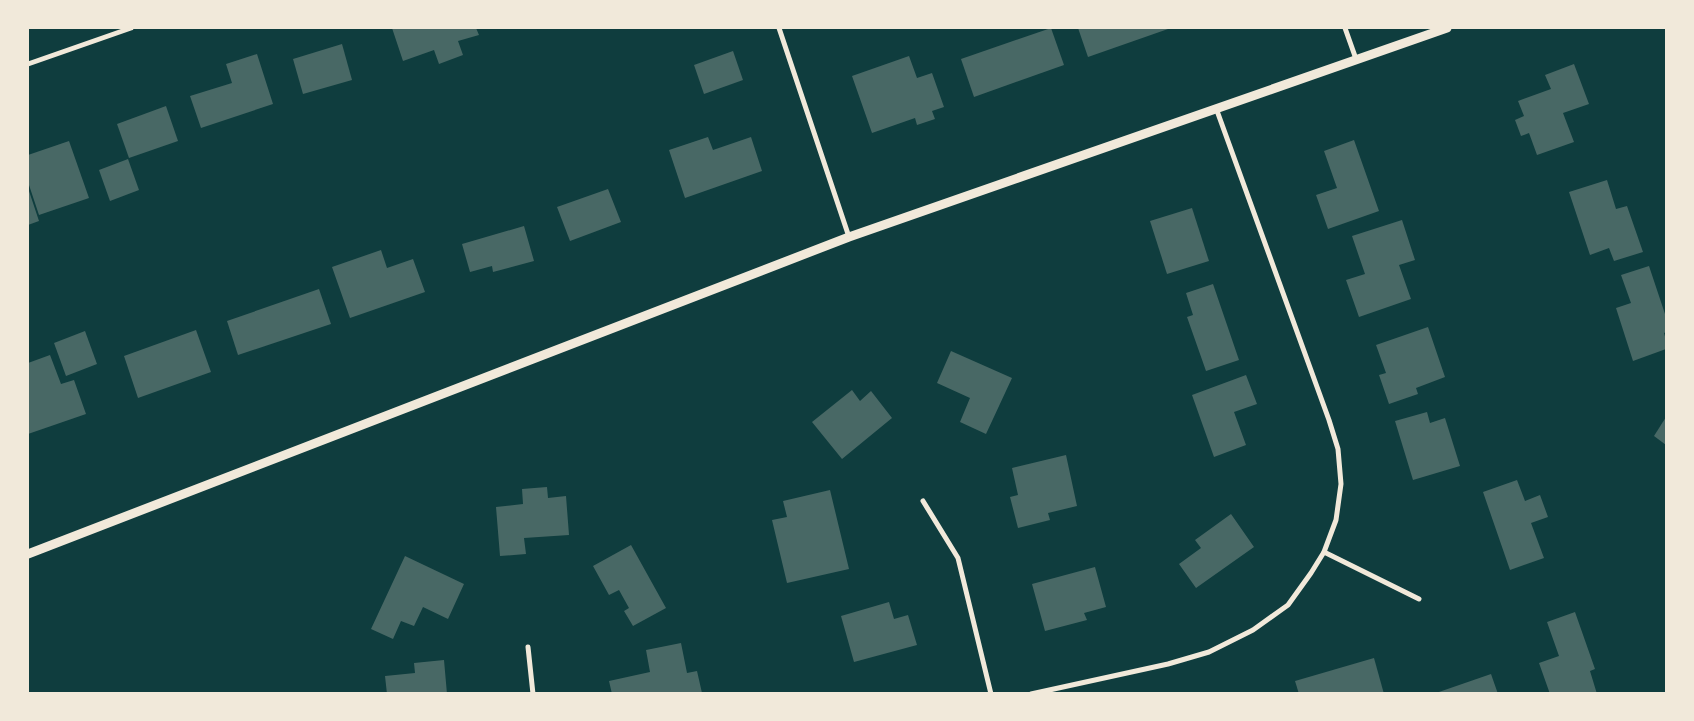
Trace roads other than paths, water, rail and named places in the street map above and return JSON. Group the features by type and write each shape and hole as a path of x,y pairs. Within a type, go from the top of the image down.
{"street":[{"path":"28,64 131,28"},
{"path":"779,28 849,237"},
{"path":"1345,28 1356,59"},
{"path":"28,554 849,237 1447,28"},
{"path":"1032,694 1168,664 1209,652 1253,630 1288,604 1312,573 1324,552 1336,520 1341,484 1338,449 1216,108"},
{"path":"923,501 958,558 991,694"},
{"path":"1324,552 1419,598"},
{"path":"528,646 533,694"}]}
